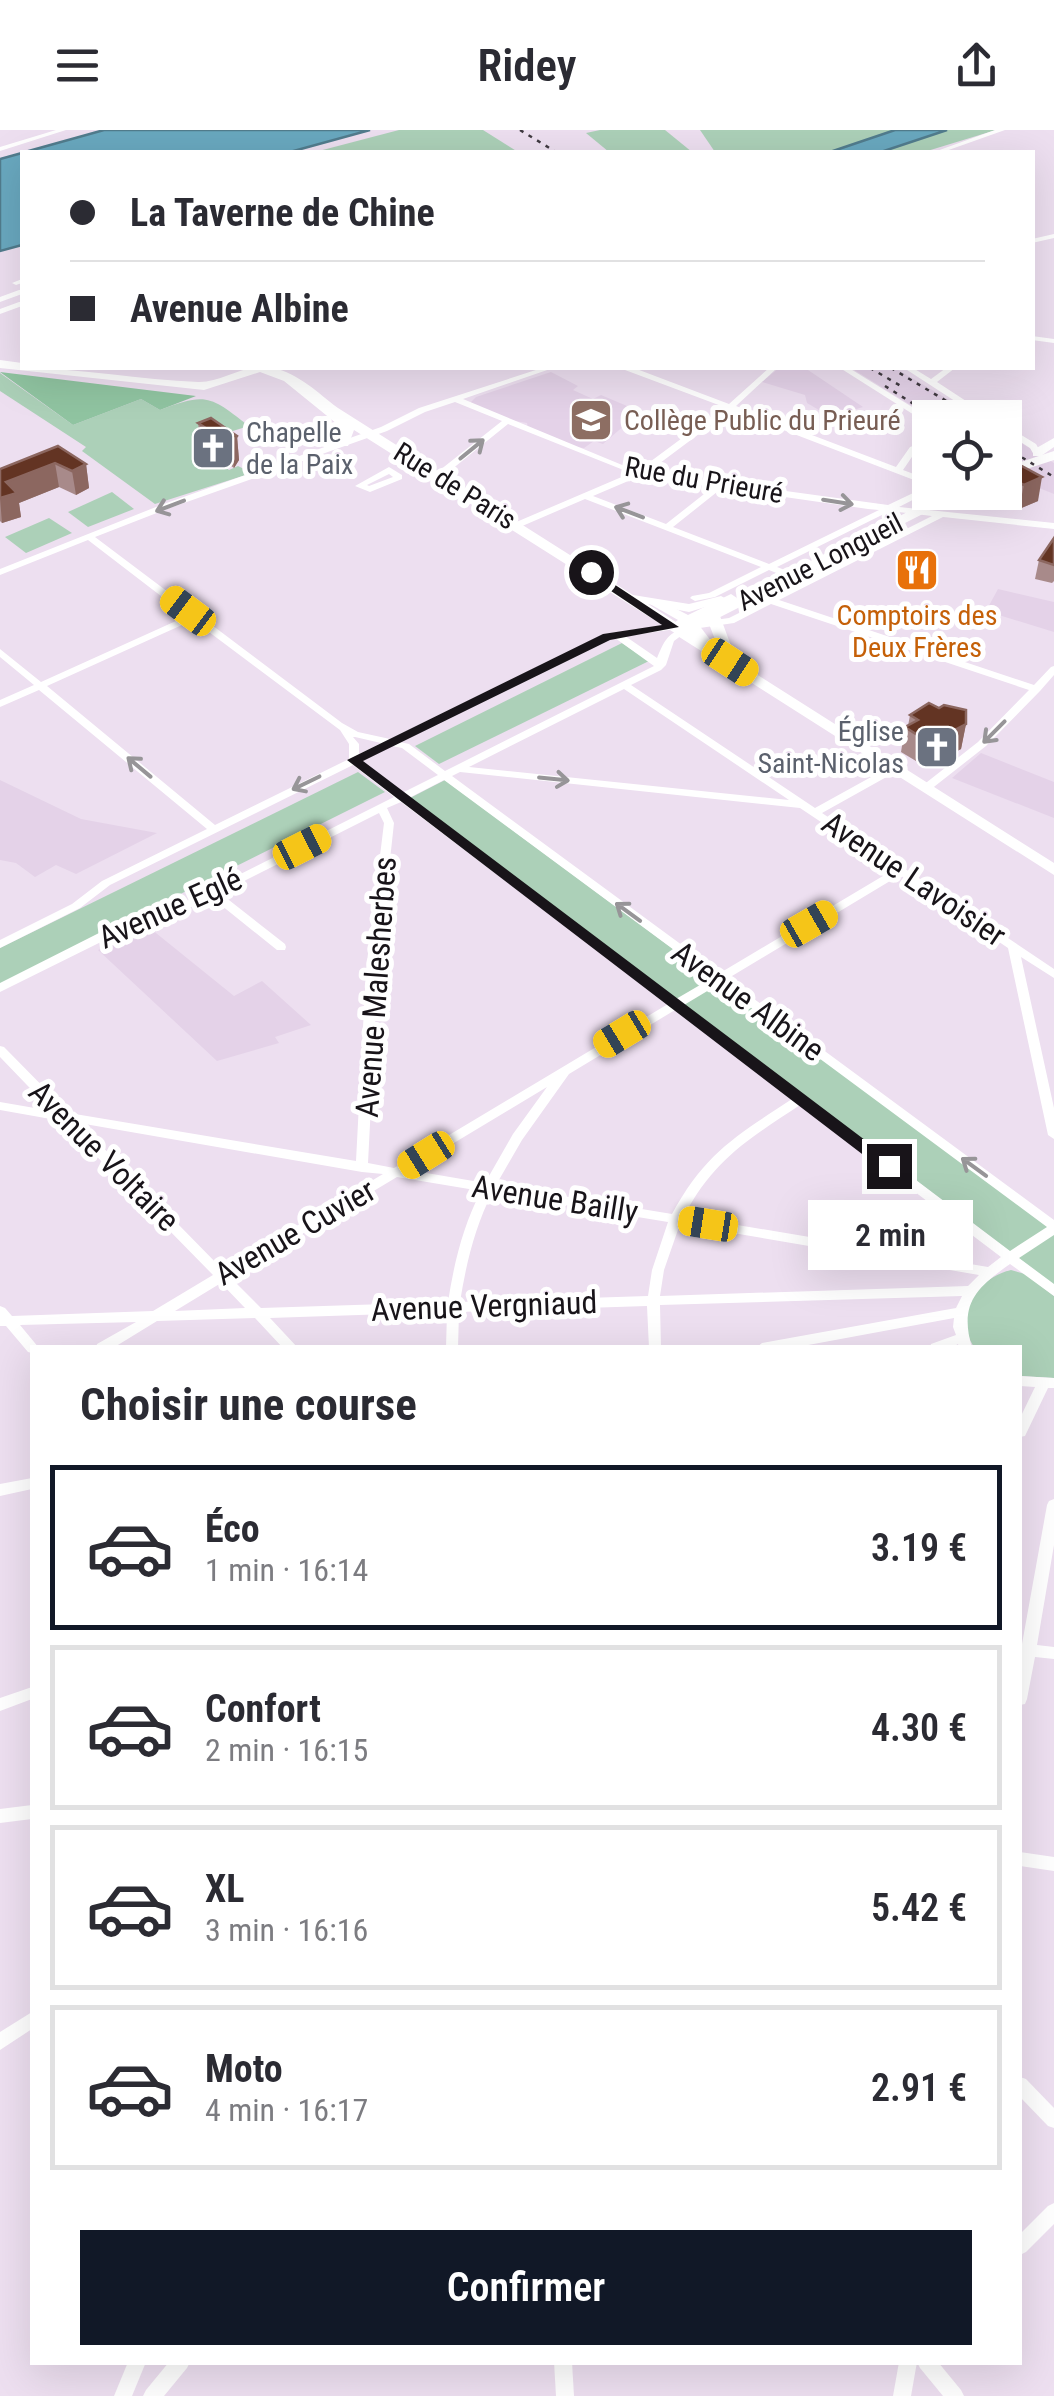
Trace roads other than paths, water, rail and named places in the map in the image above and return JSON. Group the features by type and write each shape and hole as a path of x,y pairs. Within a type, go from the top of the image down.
{"main road":[{"path":"108,371 214,389 262,370"},
{"name":"Rue de Paris","path":"262,370 292,383 618,590 687,619"},
{"path":"333,411 349,428 350,434 342,443"},
{"path":"1022,463 1048,454"},
{"name":"Avenue Longueil","path":"687,619 914,510"},
{"name":"Avenue Longueil","path":"687,619 716,620 783,571"},
{"name":"Rue de Paris","path":"618,590 687,619"}],"street":[{"path":"15,130 29,140"},
{"path":"34,130 43,136"},
{"path":"0,149 63,130"},
{"path":"944,150 1002,130"},
{"path":"0,572 250,476 372,434 454,399 544,370"},
{"path":"633,370 900,470 912,480"},
{"path":"517,526 638,473 730,406 770,370"},
{"path":"847,370 912,411"},
{"path":"911,370 960,400"},
{"path":"932,382 947,370"},
{"name":"Rue du Prieuré","path":"454,399 638,473 884,508 912,504"},
{"path":"438,476 506,422"},
{"path":"1022,439 1048,454 1054,442"},
{"path":"900,470 912,451"},
{"path":"668,527 721,484"},
{"path":"585,496 783,571"},
{"name":"Avenue Eglé","path":"0,944 76,906 106,883 354,760 617,635 687,619 712,595 783,571 884,508 912,504"},
{"path":"730,662 716,620 773,600 920,510"},
{"name":"Rue du Prieuré","path":"957,510 970,516 1054,526"},
{"path":"90,538 340,725 354,734 394,741"},
{"path":"4,557 15,566"},
{"path":"754,595 1054,691"},
{"path":"0,704 194,616"},
{"path":"617,635 661,665 670,640 687,619 711,650 1054,870"},
{"path":"0,652 214,829"},
{"name":"Avenue Eglé","path":"0,988 105,935 160,919 661,665"},
{"path":"926,788 982,744 1054,669"},
{"name":"Avenue Lavoisier","path":"623,684 1054,974"},
{"path":"340,725 354,744 354,760"},
{"name":"Avenue Albine","path":"394,741 1054,1228"},
{"name":"Avenue Albine","path":"354,760 1054,1291"},
{"path":"816,812 896,768"},
{"path":"457,769 805,805"},
{"name":"Avenue Malesherbes","path":"362,1168 372,970 389,823 381,807"},
{"name":"Avenue Cuvier","path":"107,1345 901,870"},
{"path":"212,892 282,946"},
{"path":"1013,947 1054,1135"},
{"name":"Avenue Voltaire","path":"0,1050 289,1345"},
{"path":"452,1345 458,1264 487,1188 510,1146 570,1065"},
{"path":"656,1345 652,1302 659,1266 686,1197 720,1155 800,1098"},
{"name":"Avenue Bailly","path":"0,1106 992,1272"},
{"path":"964,1343 958,1312 968,1291 1054,1228"},
{"name":"Avenue Vergniaud","path":"2,1320 968,1291"},
{"path":"778,1345 958,1312"},
{"path":"2,1320 30,1345"},
{"path":"1022,1382 1048,1384 1022,1429"},
{"path":"0,1490 30,1484"},
{"path":"1054,1505 1024,1650 1054,1653"},
{"path":"0,1705 30,1694"},
{"path":"0,1816 30,1812"},
{"path":"1022,1859 1054,1864"},
{"path":"0,2042 30,2021"},
{"path":"1022,2087 1054,2120"},
{"path":"1022,2244 1054,2212"},
{"path":"123,2396 136,2365"},
{"path":"152,2396 178,2365"},
{"path":"563,2365 565,2396"},
{"path":"902,2396 907,2365"},
{"path":"929,2365 955,2396"}],"water":[{"path":"104,130 370,130 297,150 32,150"},
{"path":"895,130 947,130 887,150 836,150"},
{"path":"20,154 20,246 0,251 0,159"}],"railway":[{"path":"520,130 553,150"},
{"path":"873,370 901,386"},
{"path":"894,370 945,400"},
{"path":"885,386 912,403"},
{"path":"1022,457 1054,477"}],"place":[{"name":"Collège Public du Prieuré","path":"591,420"},
{"name":"Chapelle de la Paix","path":"213,448"},
{"name":"Comptoirs des Deux Frères","path":"917,570"},
{"name":"Église Saint-Nicolas","path":"937,747"}]}
